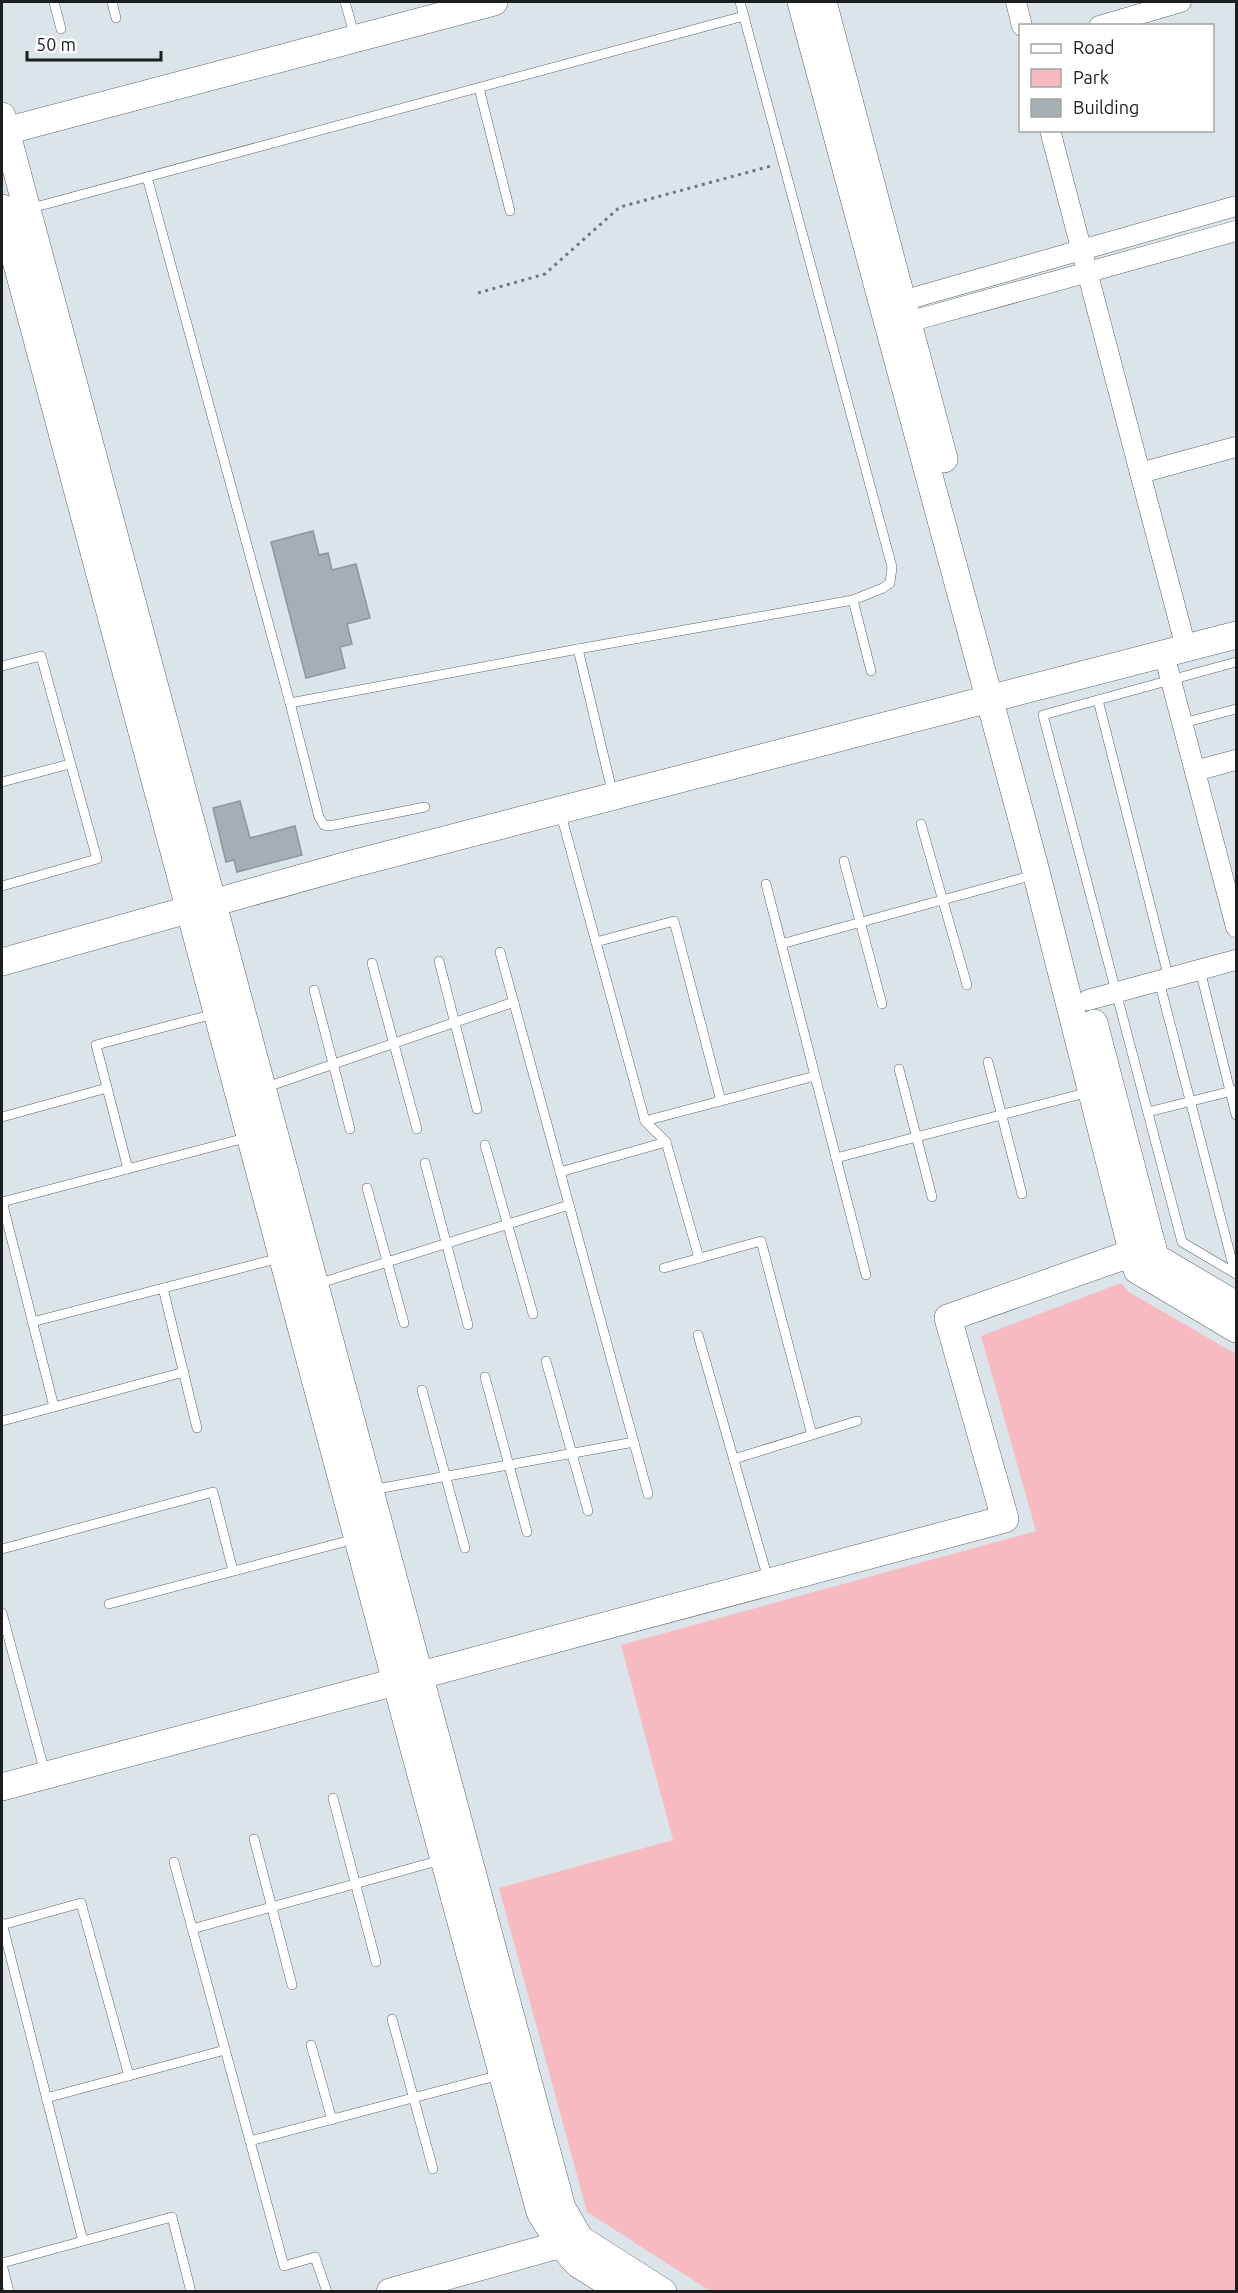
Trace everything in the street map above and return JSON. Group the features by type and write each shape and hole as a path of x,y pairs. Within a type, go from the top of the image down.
{"street":[{"path":"494,2 3,126 14,209 200,906 262,1089 369,1490 444,1859 540,2212 570,2242 663,2292"},
{"path":"801,2 899,313"},
{"path":"823,2 899,313 998,697 1037,874 1092,1091 1143,1249 1236,1305"},
{"path":"1016,2 1022,24"},
{"path":"1106,24 1181,2"},
{"path":"1051,132 1140,473 1175,651 1171,680 1236,927"},
{"path":"899,313 1081,250 1236,206"},
{"path":"899,313 1087,273 1236,231"},
{"path":"1140,473 1236,447"},
{"path":"2,962 348,865 1236,635"},
{"path":"998,697 1088,1000 1143,1249 1137,1270 1236,1329"},
{"path":"1195,771 1236,760"},
{"path":"200,906 217,1013 357,1538 407,1678 570,2242 578,2264 623,2292"},
{"path":"1088,1000 1236,960"},
{"path":"2,1786 1005,1519 948,1318 1143,1249"},
{"path":"390,2292 570,2242"}],"lane":[{"path":"54,2 61,29"},
{"path":"112,2 116,18"},
{"path":"345,2 355,38"},
{"path":"290,704 853,600 890,583 892,567 740,2"},
{"path":"14,209 147,177 744,16"},
{"path":"479,87 510,211"},
{"path":"147,177 319,817 324,825 329,826 424,807"},
{"path":"853,600 871,671"},
{"path":"578,649 613,796"},
{"path":"2,666 41,656 97,859 2,886"},
{"path":"1236,662 1042,715 1182,1242 1236,1273"},
{"path":"1098,700 1190,1101 1236,1273"},
{"path":"1183,723 1236,709"},
{"path":"2,783 70,764"},
{"path":"559,810 645,1121 666,1142 699,1258"},
{"path":"921,824 968,985"},
{"path":"844,861 882,1004"},
{"path":"781,944 1037,874"},
{"path":"766,884 866,1275"},
{"path":"596,942 674,921 721,1101"},
{"path":"500,952 648,1494"},
{"path":"439,961 477,1109"},
{"path":"372,963 417,1130"},
{"path":"1200,970 1233,1090 1236,1115"},
{"path":"314,990 350,1129"},
{"path":"262,1089 514,1002"},
{"path":"128,1168 96,1045 217,1013"},
{"path":"988,1062 1023,1194"},
{"path":"899,1069 932,1197"},
{"path":"645,1121 815,1076"},
{"path":"2,1117 107,1088"},
{"path":"1148,1112 1233,1090"},
{"path":"836,1158 1092,1091"},
{"path":"54,1407 2,1202 250,1137"},
{"path":"560,1172 666,1142"},
{"path":"485,1145 533,1314"},
{"path":"425,1163 468,1325"},
{"path":"367,1188 404,1323"},
{"path":"314,1285 569,1205"},
{"path":"664,1268 761,1241 812,1435"},
{"path":"32,1322 282,1257"},
{"path":"163,1288 197,1428"},
{"path":"698,1335 769,1582"},
{"path":"546,1361 588,1511"},
{"path":"2,1421 184,1372"},
{"path":"485,1377 527,1532"},
{"path":"422,1390 465,1548"},
{"path":"734,1459 857,1422"},
{"path":"369,1490 634,1442"},
{"path":"2,1549 213,1492 233,1571"},
{"path":"109,1604 357,1538"},
{"path":"2,1613 46,1775"},
{"path":"2,1653 12,1650"},
{"path":"333,1798 376,1962"},
{"path":"254,1839 292,1985"},
{"path":"192,1929 444,1859"},
{"path":"174,1862 284,2266 315,2257 327,2292"},
{"path":"83,2241 2,1924 81,1903 129,2076"},
{"path":"392,2019 433,2169"},
{"path":"311,2045 332,2120"},
{"path":"46,2097 225,2050"},
{"path":"250,2141 502,2074"},
{"path":"9,2292 2,2264 172,2217 191,2292"}],"path":[{"path":"478,293 545,274 620,207 782,163"}],"green space":[{"path":"1121,1283 1129,1292 1236,1354 1236,2291 710,2291 587,2212 499,1888 673,1840 621,1645 1036,1531 981,1336"}],"building":[{"path":"313,531 319,555 328,553 332,570 356,564 370,618 347,624 352,644 340,647 345,668 306,678 271,542"},
{"path":"240,801 250,838 295,826 302,855 237,872 234,860 226,862 213,808"}]}
